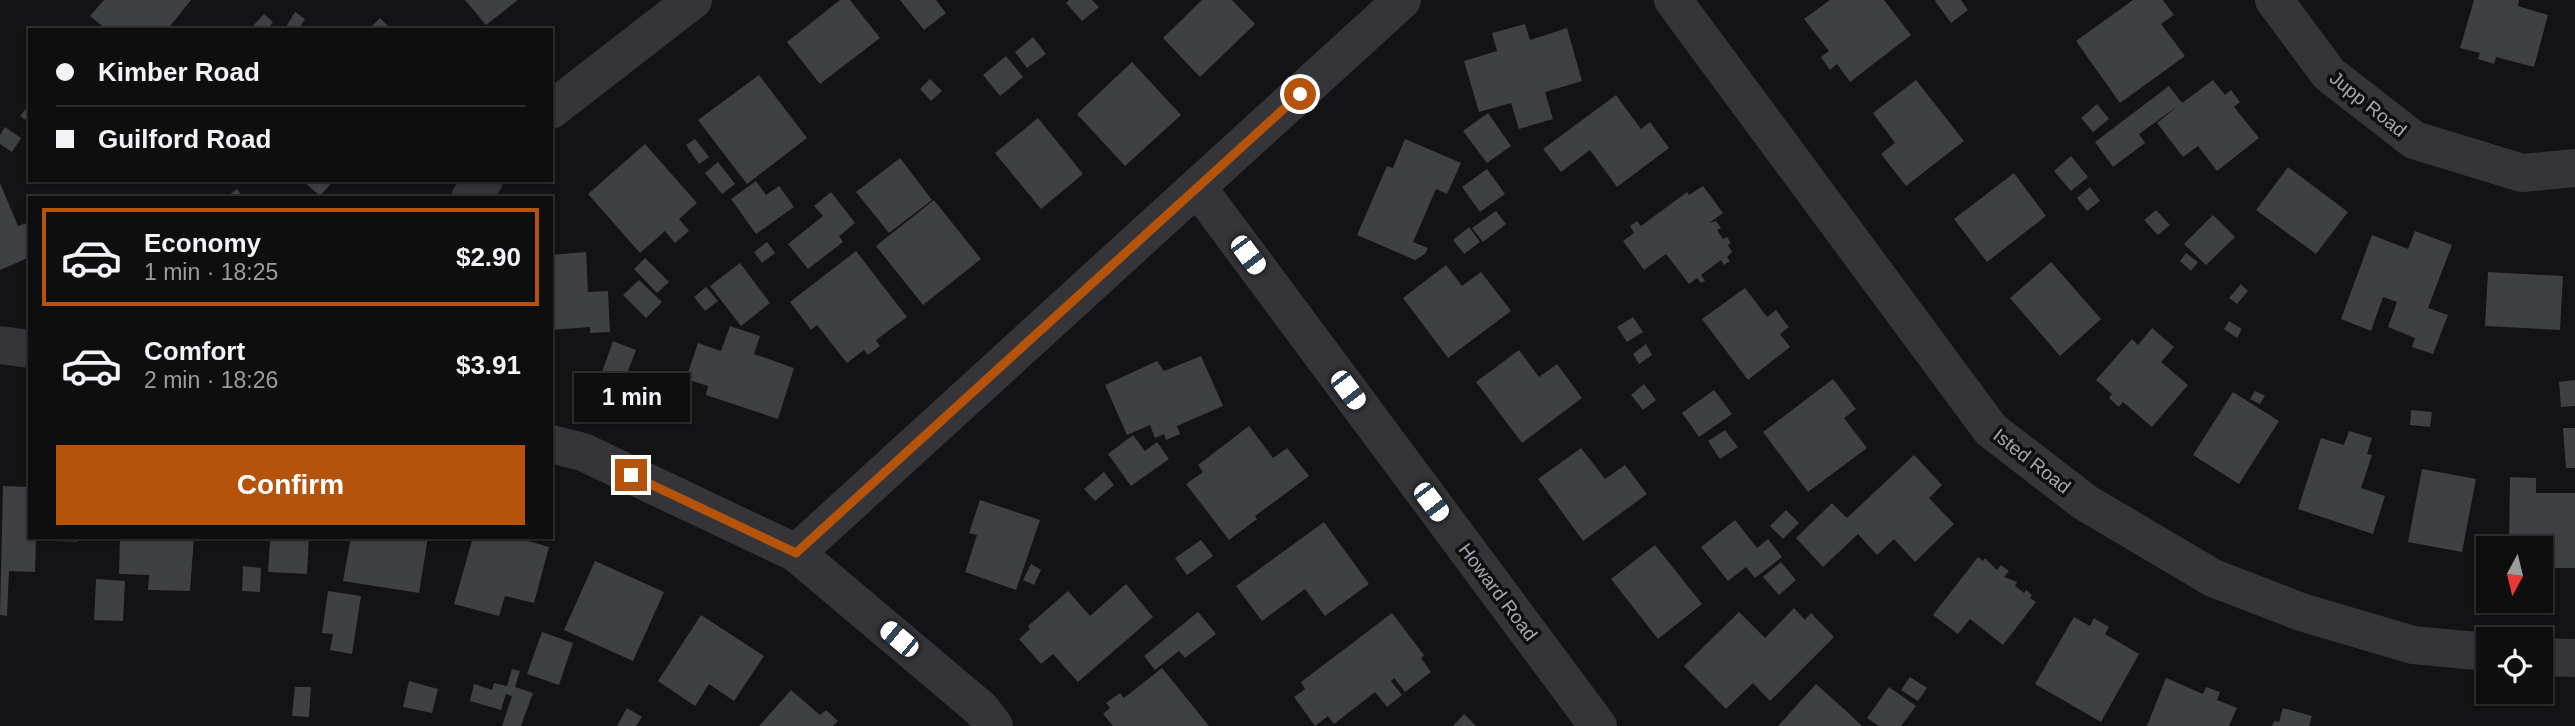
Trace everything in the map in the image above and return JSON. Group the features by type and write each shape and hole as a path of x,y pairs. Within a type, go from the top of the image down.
{"street":[{"path":"553,108 693,0"},
{"path":"796,553 1402,0"},
{"name":"Isted Road","path":"1673,0 1991,430 2086,503 2213,578 2301,612 2413,645 2476,651"},
{"name":"Jupp Road","path":"2274,0 2329,74 2414,140 2522,173 2575,168"},
{"path":"472,196 482,182"},
{"name":"Howard Road","path":"1198,188 1598,726"},
{"path":"0,345 28,349"},
{"path":"553,444 583,452 796,553 981,709 994,726"},
{"path":"2553,657 2575,658"}],"building":[{"path":"104,0 191,0 169,28 105,28 90,16"},
{"path":"465,0 518,0 486,25"},
{"path":"840,0 850,0 880,38 820,84 787,42"},
{"path":"900,0 936,0 946,13 924,30"},
{"path":"1069,0 1092,0 1099,7 1082,21 1066,3"},
{"path":"1202,0 1232,0 1255,24 1200,77 1163,38"},
{"path":"1830,0 1884,0 1911,35 1850,82 1837,64 1830,70 1821,57 1829,51 1804,19"},
{"path":"1936,0 1961,0 1968,10 1951,23"},
{"path":"2133,0 2163,0 2174,15 2161,24 2185,56 2120,103 2076,41"},
{"path":"2474,0 2519,0 2518,6 2548,15 2534,67 2496,57 2494,64 2478,59 2480,53 2460,48"},
{"path":"295,12 305,19 299,28 285,28"},
{"path":"264,14 273,22 268,28 252,27"},
{"path":"380,18 390,28 370,28"},
{"path":"1525,24 1530,40 1567,28 1582,81 1545,92 1553,119 1519,129 1511,103 1479,112 1464,61 1497,51 1492,33"},
{"path":"1033,37 1046,54 1027,68 1015,52"},
{"path":"1006,56 1023,77 1000,96 983,75"},
{"path":"1132,62 1181,115 1125,166 1077,114"},
{"path":"759,75 807,138 747,184 698,120"},
{"path":"930,79 942,91 931,101 920,89"},
{"path":"1916,80 1964,141 1906,186 1881,154 1895,143 1873,113"},
{"path":"2213,80 2225,95 2231,90 2240,102 2234,107 2259,138 2217,171 2198,146 2183,157 2157,123 2179,105 2139,134 2145,143 2113,167 2095,142 2169,86 2182,103"},
{"path":"1616,95 1641,129 1650,122 1669,148 1617,187 1590,150 1561,172 1543,149"},
{"path":"2097,104 2109,119 2093,132 2081,118"},
{"path":"28,106 28,122 20,116"},
{"path":"1488,113 1511,146 1487,163 1463,131"},
{"path":"1038,118 1083,174 1041,209 995,153"},
{"path":"5,127 21,138 12,152 0,144 0,135"},
{"path":"695,139 709,157 699,164 686,145"},
{"path":"1405,139 1461,163 1447,194 1436,189 1413,242 1428,248 1425,254 1415,260 1357,235 1387,166 1393,168"},
{"path":"645,144 697,203 679,219 689,231 675,243 665,231 640,253 588,194"},
{"path":"2071,156 2088,177 2071,191 2054,171"},
{"path":"900,158 932,200 889,233 856,192"},
{"path":"718,162 735,184 722,194 705,173"},
{"path":"2288,167 2348,212 2316,254 2256,210"},
{"path":"1487,169 1505,194 1480,212 1462,187"},
{"path":"2014,173 2046,216 1987,262 1954,219"},
{"path":"756,181 766,195 779,186 794,207 756,234 731,199"},
{"path":"304,182 332,182 320,196"},
{"path":"0,183 18,226 28,223 28,258 0,270"},
{"path":"1703,186 1723,213 1709,223 1716,221 1721,228 1717,230 1723,239 1727,237 1731,243 1728,245 1732,252 1727,257 1730,261 1724,265 1721,260 1701,275 1705,281 1701,283 1697,278 1689,284 1666,254 1644,270 1623,241 1634,233 1630,226 1637,221 1641,226 1687,192 1689,195"},
{"path":"2090,187 2100,201 2087,211 2077,198"},
{"path":"237,189 242,196 228,196"},
{"path":"831,192 855,223 839,236 843,242 808,269 788,244 823,216 814,206"},
{"path":"934,200 981,259 923,305 876,246"},
{"path":"2156,210 2170,225 2158,235 2144,220"},
{"path":"1496,211 1506,224 1483,242 1472,228"},
{"path":"2213,215 2235,237 2206,265 2184,244"},
{"path":"1469,227 1480,242 1464,254 1453,240"},
{"path":"2415,231 2452,245 2428,308 2448,315 2433,354 2412,347 2415,338 2388,327 2397,302 2383,297 2371,331 2341,319 2372,235 2408,249"},
{"path":"767,242 775,253 762,263 754,252"},
{"path":"856,251 907,317 876,340 880,346 868,355 864,350 847,363 817,325 811,330 790,302"},
{"path":"586,252 588,292 608,291 610,332 590,333 590,327 553,330 553,255"},
{"path":"2186,253 2198,262 2191,271 2180,261"},
{"path":"645,258 669,282 657,293 634,269"},
{"path":"2051,262 2101,319 2060,356 2010,298"},
{"path":"740,263 770,303 741,326 710,286"},
{"path":"1446,265 1462,286 1481,272 1511,311 1448,358 1403,298"},
{"path":"2488,272 2563,276 2560,330 2485,326"},
{"path":"639,280 662,302 646,318 623,295"},
{"path":"2241,284 2248,291 2237,304 2229,298"},
{"path":"706,287 718,301 705,311 694,297"},
{"path":"1745,288 1767,317 1776,310 1789,327 1780,334 1790,347 1748,380 1702,319"},
{"path":"1633,317 1643,332 1627,342 1617,327"},
{"path":"2229,321 2242,329 2237,338 2224,329"},
{"path":"730,326 760,336 754,354 794,368 778,419 706,395 708,386 686,379 698,343 721,351"},
{"path":"2152,328 2174,347 2161,362 2188,385 2152,427 2123,402 2119,407 2109,398 2112,394 2096,380 2132,339 2138,345"},
{"path":"613,341 636,350 624,381 602,372"},
{"path":"1646,344 1652,355 1639,364 1633,354"},
{"path":"1519,350 1539,377 1557,364 1582,398 1522,443 1476,382"},
{"path":"1201,356 1223,406 1177,426 1180,434 1166,440 1164,434 1155,438 1150,425 1127,435 1105,385 1157,361 1164,371"},
{"path":"1833,379 1856,409 1844,418 1867,448 1808,492 1763,432"},
{"path":"2575,380 2575,406 2561,407 2559,382"},
{"path":"1644,384 1656,400 1643,410 1631,395"},
{"path":"1714,390 1732,414 1699,437 1682,413"},
{"path":"2255,391 2265,396 2260,404 2250,399"},
{"path":"2233,392 2279,421 2239,484 2193,455"},
{"path":"2411,410 2432,412 2430,427 2410,425"},
{"path":"1249,426 1273,458 1287,448 1309,476 1255,516 1257,519 1229,540 1186,484 1203,472 1198,465"},
{"path":"2563,428 2575,428 2575,468 2566,468"},
{"path":"1725,430 1738,447 1720,459 1708,441"},
{"path":"2349,431 2372,438 2367,454 2372,455 2361,488 2385,496 2373,534 2298,509 2321,438 2344,445"},
{"path":"1133,435 1145,451 1157,442 1169,459 1131,486 1108,454"},
{"path":"1581,448 1605,479 1625,465 1647,494 1583,541 1538,479"},
{"path":"1914,455 1942,485 1929,498 1954,524 1915,562 1894,539 1877,555 1858,534 1823,567 1796,538 1832,503 1847,518"},
{"path":"2422,469 2476,479 2462,552 2408,542"},
{"path":"1104,472 1114,485 1095,501 1084,489"},
{"path":"2510,477 2536,478 2536,493 2575,493 2575,568 2553,568 2553,536 2509,536"},
{"path":"3,486 28,487 28,539 77,539 77,542 36,540 35,572 9,571 7,616 0,615"},
{"path":"980,500 1040,520 1016,590 965,572 977,535 969,533"},
{"path":"1786,510 1799,523 1783,539 1770,526"},
{"path":"1735,520 1757,548 1768,539 1782,557 1755,578 1746,567 1728,581 1701,547"},
{"path":"1324,522 1369,584 1325,616 1305,589 1262,621 1236,586"},
{"path":"120,539 194,539 190,591 148,590 149,575 119,574"},
{"path":"237,539 309,539 307,574 268,572 270,541"},
{"path":"351,539 428,539 419,593 343,581"},
{"path":"472,539 522,539 549,547 534,603 505,596 499,616 454,604"},
{"path":"1201,540 1213,556 1187,575 1175,558"},
{"path":"1655,545 1702,604 1658,639 1611,579"},
{"path":"1978,557 1983,561 1985,558 1997,570 2001,565 2009,571 2004,577 2017,582 2015,586 2024,593 2026,590 2036,602 2003,645 1970,619 1958,634 1933,615"},
{"path":"595,561 664,592 633,661 564,630"},
{"path":"1781,562 1796,580 1779,595 1763,577"},
{"path":"1031,564 1041,570 1034,585 1023,580"},
{"path":"243,566 261,568 260,592 242,591"},
{"path":"96,579 125,581 123,621 94,620"},
{"path":"1126,584 1153,617 1078,682 1053,654 1041,664 1019,639 1030,629 1028,626 1068,591 1090,616"},
{"path":"328,591 361,596 352,654 330,650 333,634 322,633"},
{"path":"1794,608 1805,620 1811,613 1834,637 1770,701 1753,683 1726,709 1684,666 1739,612 1765,638"},
{"path":"1198,612 1216,634 1185,658 1179,651 1155,670 1144,656"},
{"path":"1392,613 1424,655 1421,658 1431,672 1405,692 1394,678 1391,681 1402,695 1387,707 1375,692 1334,724 1328,716 1315,726 1294,697 1305,689 1301,682"},
{"path":"701,615 764,656 734,701 709,684 695,706 658,681"},
{"path":"2074,617 2090,626 2094,618 2109,627 2105,634 2139,654 2101,722 2035,684"},
{"path":"542,632 573,643 559,685 527,674"},
{"path":"1162,668 1209,726 1113,726 1103,714 1110,708 1106,703 1120,693 1124,698"},
{"path":"512,669 520,671 515,687 533,693 521,726 502,726 512,696 506,694 501,710 470,701 474,684 492,690 494,683 507,686"},
{"path":"1910,677 1927,688 1918,701 1901,690"},
{"path":"2166,678 2203,694 2206,687 2220,692 2217,700 2237,708 2229,726 2147,726"},
{"path":"409,681 438,689 432,713 403,707"},
{"path":"1816,684 1845,710 1862,726 1778,726"},
{"path":"295,687 311,687 309,717 292,716"},
{"path":"1889,687 1916,706 1901,726 1879,726 1867,718"},
{"path":"791,690 820,715 826,710 838,721 833,726 759,726"},
{"path":"627,708 642,717 636,726 617,726"},
{"path":"2283,708 2312,716 2309,726 2272,726 2274,721 2279,722"},
{"path":"1464,714 1476,726 1453,726"}],"route":[{"path":"631,475 796,553 1300,94"}]}
